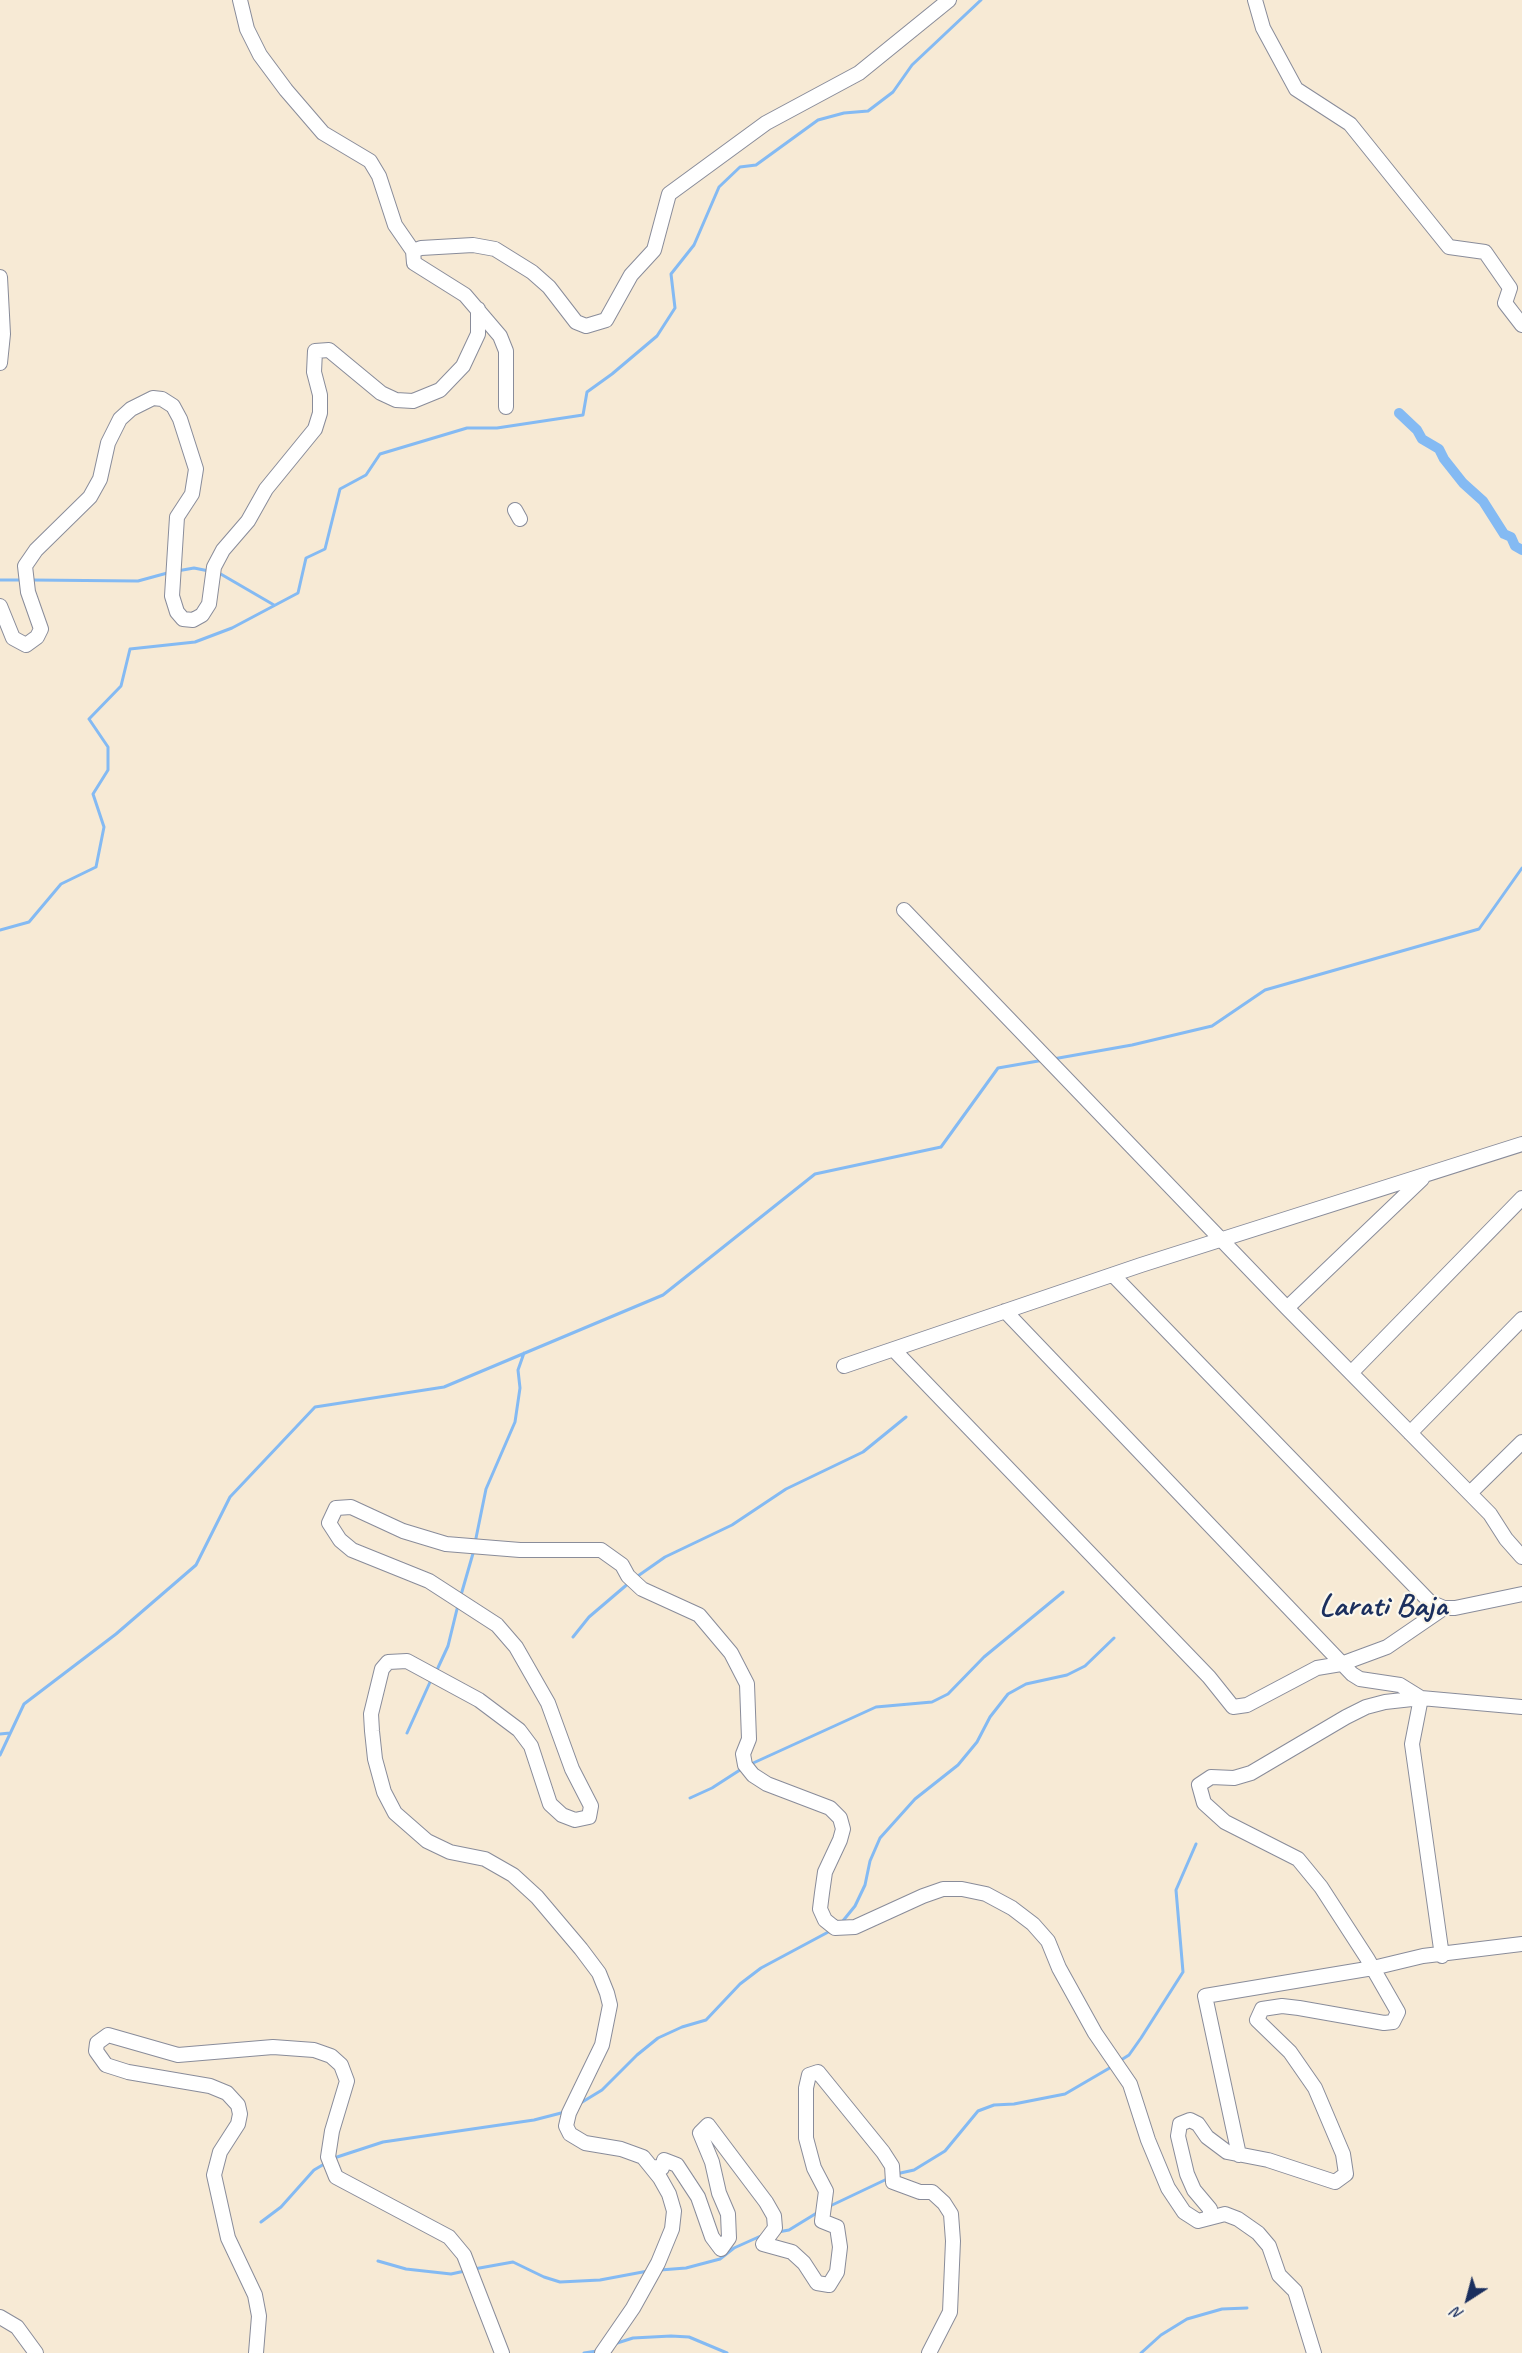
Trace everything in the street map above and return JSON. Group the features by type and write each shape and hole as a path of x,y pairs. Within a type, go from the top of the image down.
{"street":[{"path":"240,0 247,29 260,55 286,90 323,133 370,161 379,176 395,225 413,251 414,262 459,290 500,336 506,351 506,406"},
{"path":"413,251 421,248 473,245 495,249 532,272 549,287 576,322 586,326 606,320 631,275 654,250 669,194 765,123 859,73 949,0"},
{"path":"1255,0 1263,28 1296,89 1350,124 1449,247 1485,252 1510,288 1505,303 1522,325"},
{"path":"0,277 3,334 0,363"},
{"path":"0,606 14,638 26,645 37,637 41,629 28,592 25,566 36,550 90,497 100,479 108,442 120,419 131,409 153,398 162,399 173,406 180,419 196,469 192,494 177,517 172,596 177,612 183,619 192,620 202,615 209,604 213,567 223,550 248,521 266,489 315,429 320,413 320,395 314,372 315,351 330,350 381,393 396,400 421,399 440,390 463,366 478,334 478,309"},
{"path":"904,910 1287,1308 1490,1514 1506,1539 1522,1557"},
{"path":"844,1366 1322,1205 1424,1177 1522,1144"},
{"path":"1287,1308 1424,1177"},
{"path":"1351,1373 1522,1198"},
{"path":"1113,1275 1430,1602 1444,1608 1467,1606 1522,1594"},
{"path":"1005,1311 1341,1664 1360,1680 1400,1685 1422,1698"},
{"path":"1410,1433 1522,1319"},
{"path":"894,1350 1202,1669 1233,1707 1247,1705 1317,1668 1341,1664 1387,1647 1444,1608"},
{"path":"1470,1494 1522,1442"},
{"path":"602,2353 633,2308 658,2263 672,2229 674,2211 669,2194 653,2167 643,2157 632,2152 596,2146 577,2139 570,2134 566,2126 568,2114 602,2046 607,2024 610,2005 599,1972 537,1897 513,1875 485,1859 450,1852 435,1845 395,1813 384,1792 375,1759 371,1714 378,1680 388,1662 407,1661 479,1700 519,1730 531,1746 550,1804 562,1815 575,1820 589,1817 591,1806 572,1769 548,1703 516,1647 497,1625 429,1581 352,1550 340,1540 329,1523 336,1508 351,1506 403,1531 446,1544 520,1550 602,1550 622,1565 628,1576 642,1589 699,1615 731,1653 747,1684 749,1738 743,1754 746,1765 753,1775 767,1784 830,1808 840,1818 843,1829 840,1840 825,1872 820,1909 825,1920 835,1928 855,1927 943,1889 986,1894 1012,1908 1048,1941 1059,1968 1095,2033 1130,2084 1168,2188 1184,2212 1198,2221 1210,2216 1225,2214 1238,2219 1258,2233 1269,2246 1279,2275 1296,2291 1314,2353"},
{"path":"1422,1698 1412,1744 1442,1956"},
{"path":"1210,2216 1210,2209 1194,2190 1187,2174 1178,2136 1180,2124 1190,2120 1198,2124 1207,2137 1227,2152 1268,2160 1335,2182 1346,2174 1343,2154 1315,2088 1290,2052 1262,2027 1257,2020 1258,2014 1267,2007 1282,2006 1393,2022 1398,2012 1397,2005 1374,1968 1321,1887 1298,1859 1259,1837 1225,1822 1204,1803 1199,1785 1211,1778 1234,1778 1251,1773 1366,1707 1403,1699 1422,1698 1522,1707"},
{"path":"1239,2155 1205,1996 1374,1968 1423,1956 1442,1956 1522,1944"},
{"path":"256,2353 260,2316 255,2295 228,2238 214,2175 220,2152 238,2124 238,2105 227,2093 210,2086 129,2072 106,2065 96,2051 97,2043 108,2035 178,2055 273,2047 314,2050 331,2056 341,2065 347,2081 332,2131 328,2157 336,2177 449,2237 464,2256 502,2353"},
{"path":"653,2167 662,2168 664,2160 677,2165 698,2197 712,2237 721,2249 729,2238 728,2214 719,2193 712,2162 700,2133 708,2125 761,2195 774,2216 775,2228 763,2244 792,2252 804,2263 817,2283 829,2285 837,2272 840,2247 837,2227 822,2222 825,2191 814,2168 806,2138 808,2075 818,2072 883,2152 892,2166 893,2182 920,2192 932,2192 951,2214 953,2241 950,2312 929,2353"},
{"path":"0,2317 17,2327 36,2353"}],"waterway":[{"path":"0,930 29,922 61,884 96,867 104,827 93,794 108,770 108,747 89,719 121,686 130,649 195,642 232,628 298,593 306,558 325,549 340,489 366,475 380,454 467,428 497,428 583,415 587,392 657,336 675,308 671,274 694,245 719,187 740,167 756,165 818,120 844,113 868,111 893,92 912,65 981,0"},
{"path":"1399,413 1417,430 1422,439 1439,449 1463,483 1483,501 1504,534 1511,537 1515,546 1522,550"},
{"path":"177,571 194,568 209,571"},
{"path":"32,580 138,581 171,572"},
{"path":"219,573 274,605"},
{"path":"0,580 22,580"},
{"path":"1053,1059 1132,1045 1212,1026 1265,990 1479,929 1522,868"},
{"path":"0,1755 24,1704 116,1634 196,1565 230,1497 315,1407 444,1387 663,1295 815,1174 941,1147 998,1068 1044,1060"},
{"path":"475,1543 486,1489 515,1422 520,1388 518,1370 524,1353"},
{"path":"635,1578 665,1557 732,1525 786,1489 863,1452 906,1417"},
{"path":"461,1595 474,1550"},
{"path":"573,1637 589,1617 630,1582"},
{"path":"751,1764 876,1707 932,1702 948,1694 984,1657 1063,1592"},
{"path":"436,1672 448,1646 458,1605"},
{"path":"842,1922 855,1906 865,1885 870,1861 880,1838 915,1799 958,1765 977,1742 990,1717 1008,1694 1026,1684 1067,1675 1085,1666 1114,1638"},
{"path":"407,1733 431,1680"},
{"path":"0,1734 10,1733"},
{"path":"690,1798 712,1788 743,1768"},
{"path":"1118,2062 1129,2055 1183,1972 1176,1890 1196,1844"},
{"path":"579,2104 602,2090 637,2055 658,2038 682,2027 706,2020 740,1984 761,1968 832,1930"},
{"path":"896,2174 914,2170 945,2151 978,2111 994,2105 1014,2104 1065,2094 1113,2066"},
{"path":"334,2158 383,2142 534,2120 565,2112"},
{"path":"261,2222 281,2207 314,2170 326,2163"},
{"path":"828,2207 887,2179"},
{"path":"778,2232 789,2230 820,2211"},
{"path":"660,2270 686,2268 720,2259 734,2248 763,2235"},
{"path":"378,2261 406,2269 451,2274 465,2271"},
{"path":"474,2269 513,2262 560,2282 600,2280 648,2271"},
{"path":"1141,2353 1161,2335 1187,2319 1222,2309 1247,2308"},
{"path":"614,2344 633,2338 689,2337 727,2353"},
{"path":"584,2353 597,2351"}],"district":[{"name":"Larati Baja","path":"1383,1607"}]}
